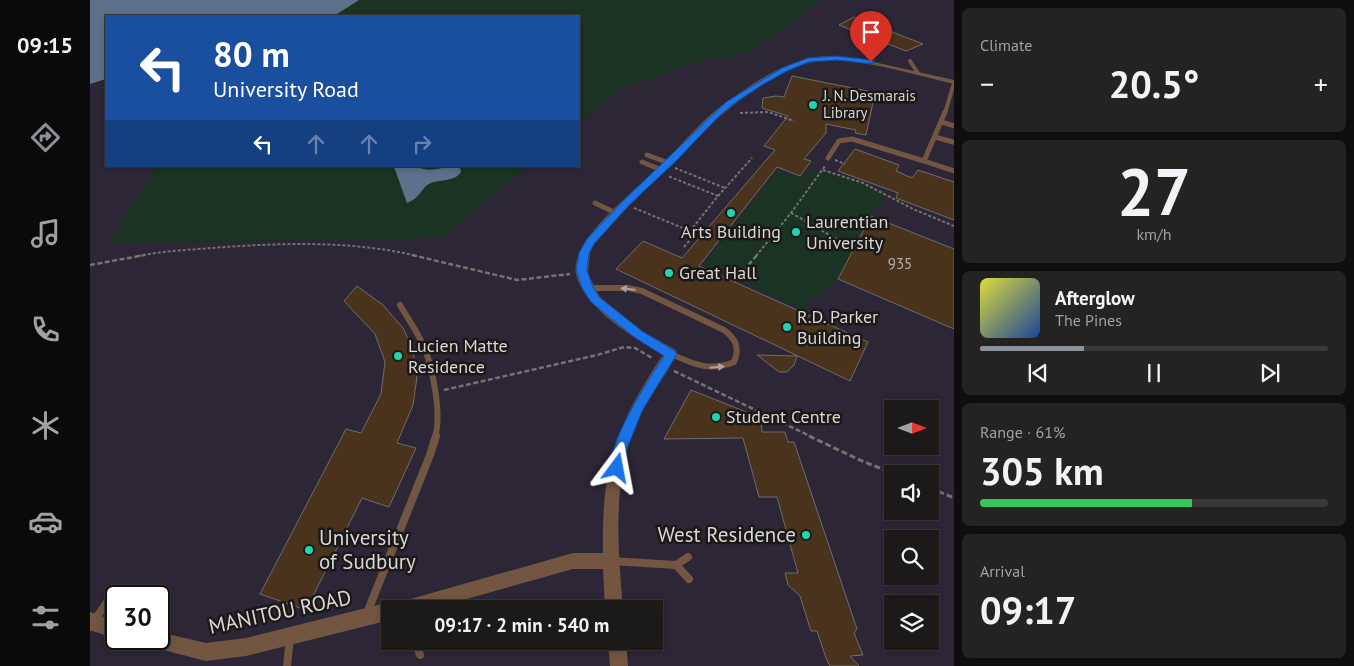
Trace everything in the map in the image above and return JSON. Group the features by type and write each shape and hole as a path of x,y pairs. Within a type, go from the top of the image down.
{"street":[{"path":"613,600 610,561 614,485 620,451 638,407 671,354 638,334 595,300 582,274 584,253 591,241 618,214 625,204 729,104 759,84 797,63 823,58 856,60 954,82"},
{"name":"MANITOU ROAD","path":"432,600 574,561 610,561"},
{"name":"MANITOU ROAD","path":"170,644 206,652 246,647 381,613"},
{"path":"91,624 105,627"},
{"path":"618,650 619,666"}],"lane":[{"path":"910,61 918,73"},
{"path":"924,161 942,122 954,82"},
{"path":"942,122 954,126"},
{"path":"935,137 953,142"},
{"path":"828,158 839,141 852,139 954,171"},
{"path":"647,155 664,168"},
{"path":"642,162 664,168"},
{"path":"594,203 618,214"},
{"path":"588,288 628,288 642,291 732,335 737,343 739,352 734,362 715,369 705,368 671,354"},
{"path":"365,617 430,455 438,424 435,392 425,349 400,305"},
{"path":"610,561 676,565 688,557"},
{"path":"676,565 689,579"},
{"path":"91,624 105,605"},
{"path":"287,666 290,637"},
{"path":"418,650 420,655"}],"path":[{"path":"740,113 768,112 794,121"},
{"path":"690,231 752,158"},
{"path":"734,282 791,213 823,170 828,158 845,164"},
{"path":"664,168 725,188"},
{"path":"664,168 718,196"},
{"path":"823,170 863,183 913,209 954,226"},
{"path":"625,204 695,234 684,247"},
{"path":"791,213 854,248"},
{"path":"90,265 154,253 255,246 332,244 397,251 517,280 582,274"},
{"path":"435,392 598,355 624,347 635,348 652,358"},
{"path":"674,371 862,461 884,470"},
{"path":"939,492 954,498"}],"shaded area":[{"name":"Laurentian University","path":"822,0 954,0 954,666 90,666 90,84 105,79 105,167 156,167 109,243 442,238 527,167 580,167 580,123 621,89 706,59 729,57 752,51"}],"green space":[{"path":"359,0 822,0 752,51 729,57 706,59 621,89 580,123 580,15 336,15"},
{"path":"156,167 527,167 442,238 109,243"},
{"path":"811,168 859,182 886,195 871,216 838,279 802,309 703,264 778,170 801,179"}],"water":[{"path":"90,0 359,0 336,15 105,15 105,79 90,84"},
{"path":"394,167 417,167 427,170 448,167 460,168 461,172 455,177 428,185 412,201 407,203"}],"building":[{"path":"854,17 923,44 906,51 839,25"},
{"path":"792,76 878,93 874,98 866,135 855,133 856,130 826,124 826,133 804,159 811,161 800,176 777,167 699,266 868,342 850,381 616,269 643,241 682,258 775,150 764,146 788,116 762,108 763,98 784,97"},
{"path":"855,149 899,165 896,171 912,178 918,170 954,182 954,220 896,198 898,193 838,171"},
{"path":"871,216 954,249 954,329 838,279"},
{"name":"University of Sudbury","path":"357,286 383,305 403,328 413,350 417,377 413,405 397,443 416,448 389,507 362,498 306,610 260,594 346,429 361,433 381,394 385,362 375,334 344,301"},
{"path":"757,355 797,356 794,365 787,372 779,372"},
{"name":"West Residence","path":"691,390 749,413 761,421 762,432 785,432 788,442 794,442 857,629 854,633 863,655 850,656 859,666 830,666 817,631 811,631 800,596 788,585 785,573 798,573 777,497 759,497 743,438 664,439"}],"place":[{"name":"J. N. Desmarais Library","path":"813,105"},
{"name":"Arts Building","path":"731,213"},
{"name":"Laurentian University","path":"796,232"},
{"name":"Great Hall","path":"669,273"},
{"name":"R.D. Parker Building","path":"787,327"},
{"name":"Lucien Matte Residence","path":"398,356"},
{"name":"Student Centre","path":"716,417"},
{"name":"West Residence","path":"806,535"},
{"name":"University of Sudbury","path":"309,550"}],"route":[{"path":"617,468 620,451 638,407 671,354 638,334 595,300 582,274 584,253 591,241 618,214 625,204 714,117 729,104 759,84 784,69 808,60 837,58 871,62"}]}
